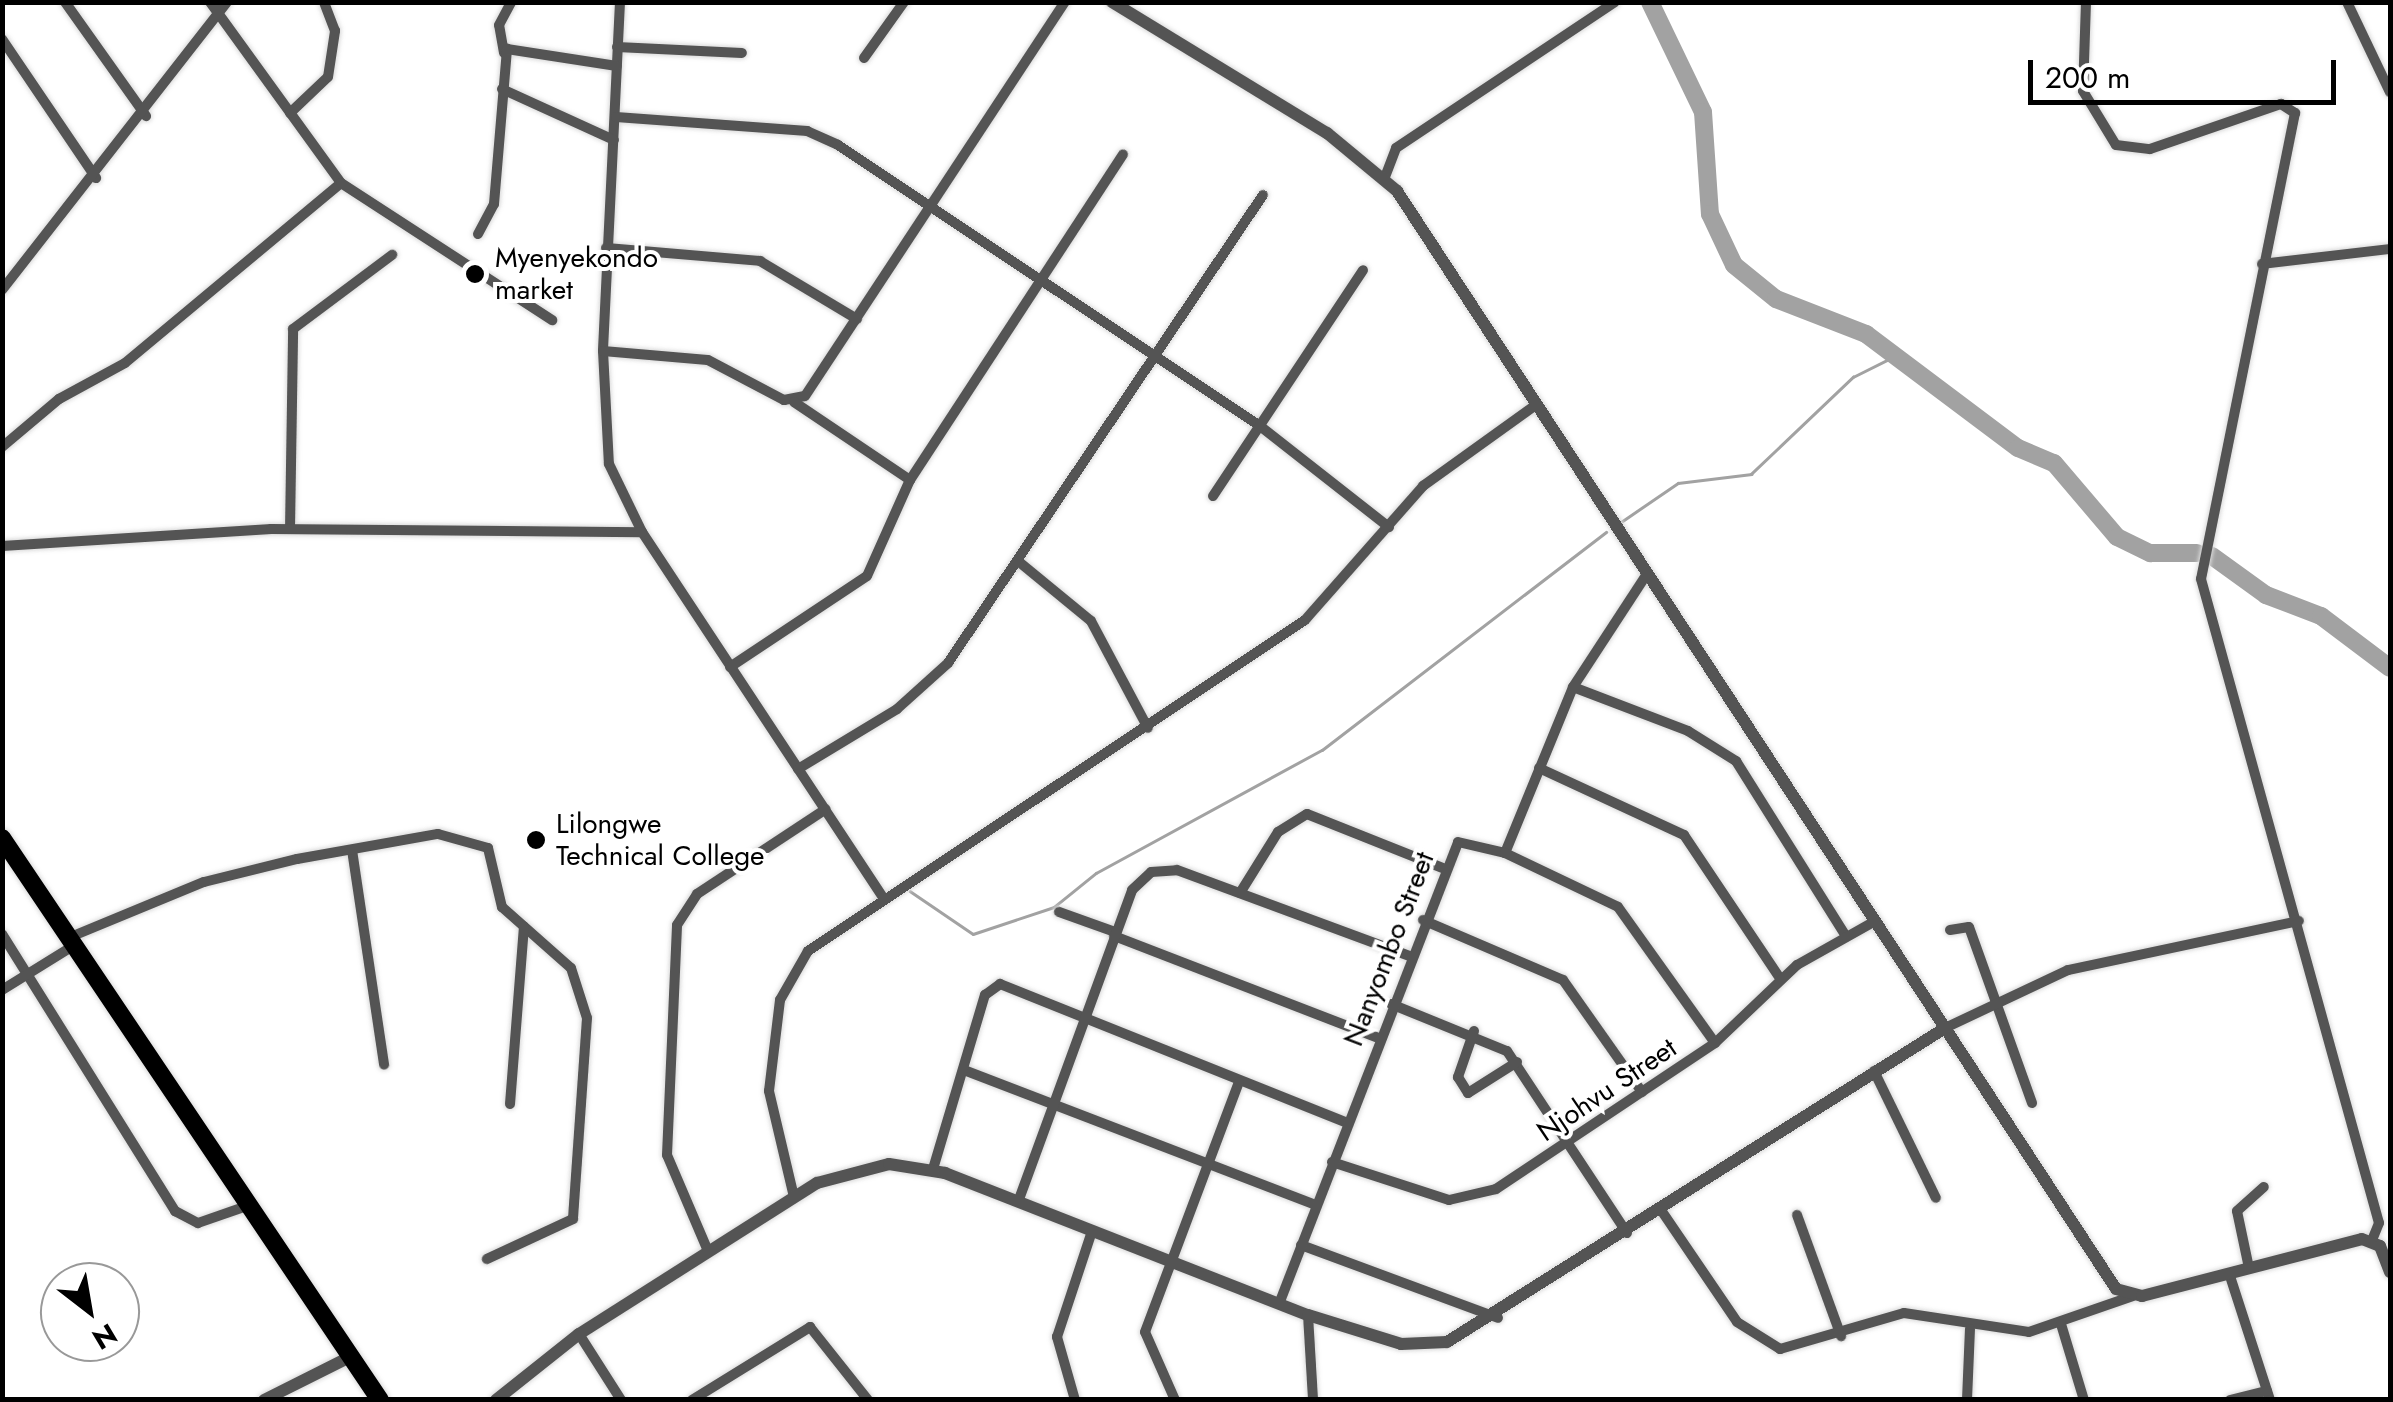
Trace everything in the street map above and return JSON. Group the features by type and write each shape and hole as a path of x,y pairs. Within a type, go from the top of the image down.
{"highway":[{"path":"2,838 244,1207 380,1400"}],"street":[{"path":"65,2 146,116"},
{"path":"210,2 341,183 552,320"},
{"path":"2,290 146,116 227,2"},
{"path":"290,113 328,77 335,31 324,2"},
{"path":"478,234 494,204 504,53 499,24 511,2"},
{"path":"620,2 606,248 608,464 642,532 883,897"},
{"path":"864,58 904,2"},
{"path":"794,402 857,319 1065,2"},
{"path":"1112,2 1385,176 2109,1282 2133,1296"},
{"path":"1385,176 1396,148 1615,2"},
{"path":"2086,2 2083,92 2116,146 2150,149 2281,104 2294,110 2202,579 2379,1223 2372,1240"},
{"path":"2348,2 2390,92"},
{"path":"2,40 96,178"},
{"path":"504,53 517,46 616,66"},
{"path":"617,46 742,53"},
{"path":"502,89 614,140"},
{"path":"616,117 807,131 1260,426 1389,526"},
{"path":"730,666 860,583 910,480 1123,155"},
{"path":"2,447 60,399 125,363 341,183"},
{"path":"798,769 918,693 1018,560 1150,354 1263,196"},
{"path":"606,248 760,261 857,319"},
{"path":"2262,264 2390,249"},
{"path":"290,530 293,330 392,254"},
{"path":"1213,496 1363,270"},
{"path":"604,351 708,360 794,402 910,480"},
{"path":"794,1197 770,1109 780,1000 808,951 883,897 1148,728 1325,604 1432,479 1537,404"},
{"path":"2,546 290,530 642,532"},
{"path":"1018,560 1091,620 1148,728"},
{"path":"1647,574 1573,687 1506,854 1628,916 1715,1043"},
{"path":"1573,687 1688,731 1736,761 1845,935"},
{"path":"1539,768 1684,835 1780,980"},
{"path":"708,1252 667,1155 677,925 697,894 826,810"},
{"path":"1240,892 1278,832 1308,814 1443,868"},
{"path":"2,990 70,942 204,882 438,834 488,848 502,907 572,968 586,1004 577,1202 562,1229 488,1259"},
{"name":"Nanyombo Street","path":"1278,1304 1443,868 1462,840 1506,854"},
{"path":"352,850 384,1065"},
{"path":"1018,1202 1132,890 1151,872 1177,870 1410,956"},
{"path":"1059,912 1379,1038"},
{"path":"1423,920 1564,980 1642,1092"},
{"name":"Njohvu Street","path":"1332,1162 1465,1200 1570,1142 1715,1043 1780,980 1845,935 1876,921"},
{"path":"496,1400 579,1334 794,1197 871,1165 934,1170 1308,1315 1418,1346 1498,1318 1874,1072 2000,996 2068,970 2299,921"},
{"path":"510,1104 524,927"},
{"path":"1950,930 1969,927 2000,996 2020,1089 2032,1103"},
{"path":"2,934 30,972 176,1211 198,1223 244,1207"},
{"path":"934,1170 994,986 1347,1123"},
{"path":"1392,1004 1474,1031 1517,1062 1627,1233"},
{"path":"1474,1031 1458,1077 1468,1093 1517,1062"},
{"path":"964,1070 1316,1205"},
{"path":"1874,1072 1936,1198"},
{"path":"1175,1400 1144,1343 1239,1082"},
{"path":"2249,1268 2238,1211 2264,1187"},
{"path":"1661,1210 1750,1336 1780,1349 1841,1336 1904,1314 2008,1334 2061,1324 2133,1296 2372,1240"},
{"path":"1797,1216 1841,1336"},
{"path":"1074,1399 1057,1338 1092,1231"},
{"path":"2372,1240 2390,1272"},
{"path":"1301,1245 1498,1318"},
{"path":"2229,1273 2268,1395 2230,1400"},
{"path":"1308,1315 1313,1400"},
{"path":"2061,1324 2084,1400"},
{"path":"692,1400 810,1327 868,1400"},
{"path":"1967,1400 1970,1329"},
{"path":"579,1334 620,1400"},
{"path":"264,1400 348,1358"}],"waterway":[{"path":"1650,2 1703,112 1710,214 1734,265 1776,299 1866,334 2018,448 2054,463 2117,537 2150,553 2197,553"},
{"path":"1621,522 1678,483 1751,474 1853,377 1897,355"},
{"path":"910,891 973,934 1054,907 1096,873 1322,750 1606,532"},
{"path":"2212,556 2266,595 2321,616 2390,668"}],"place":[{"name":"Myenyekondo market","path":"475,274"},
{"name":"Lilongwe Technical College","path":"536,840"}]}
